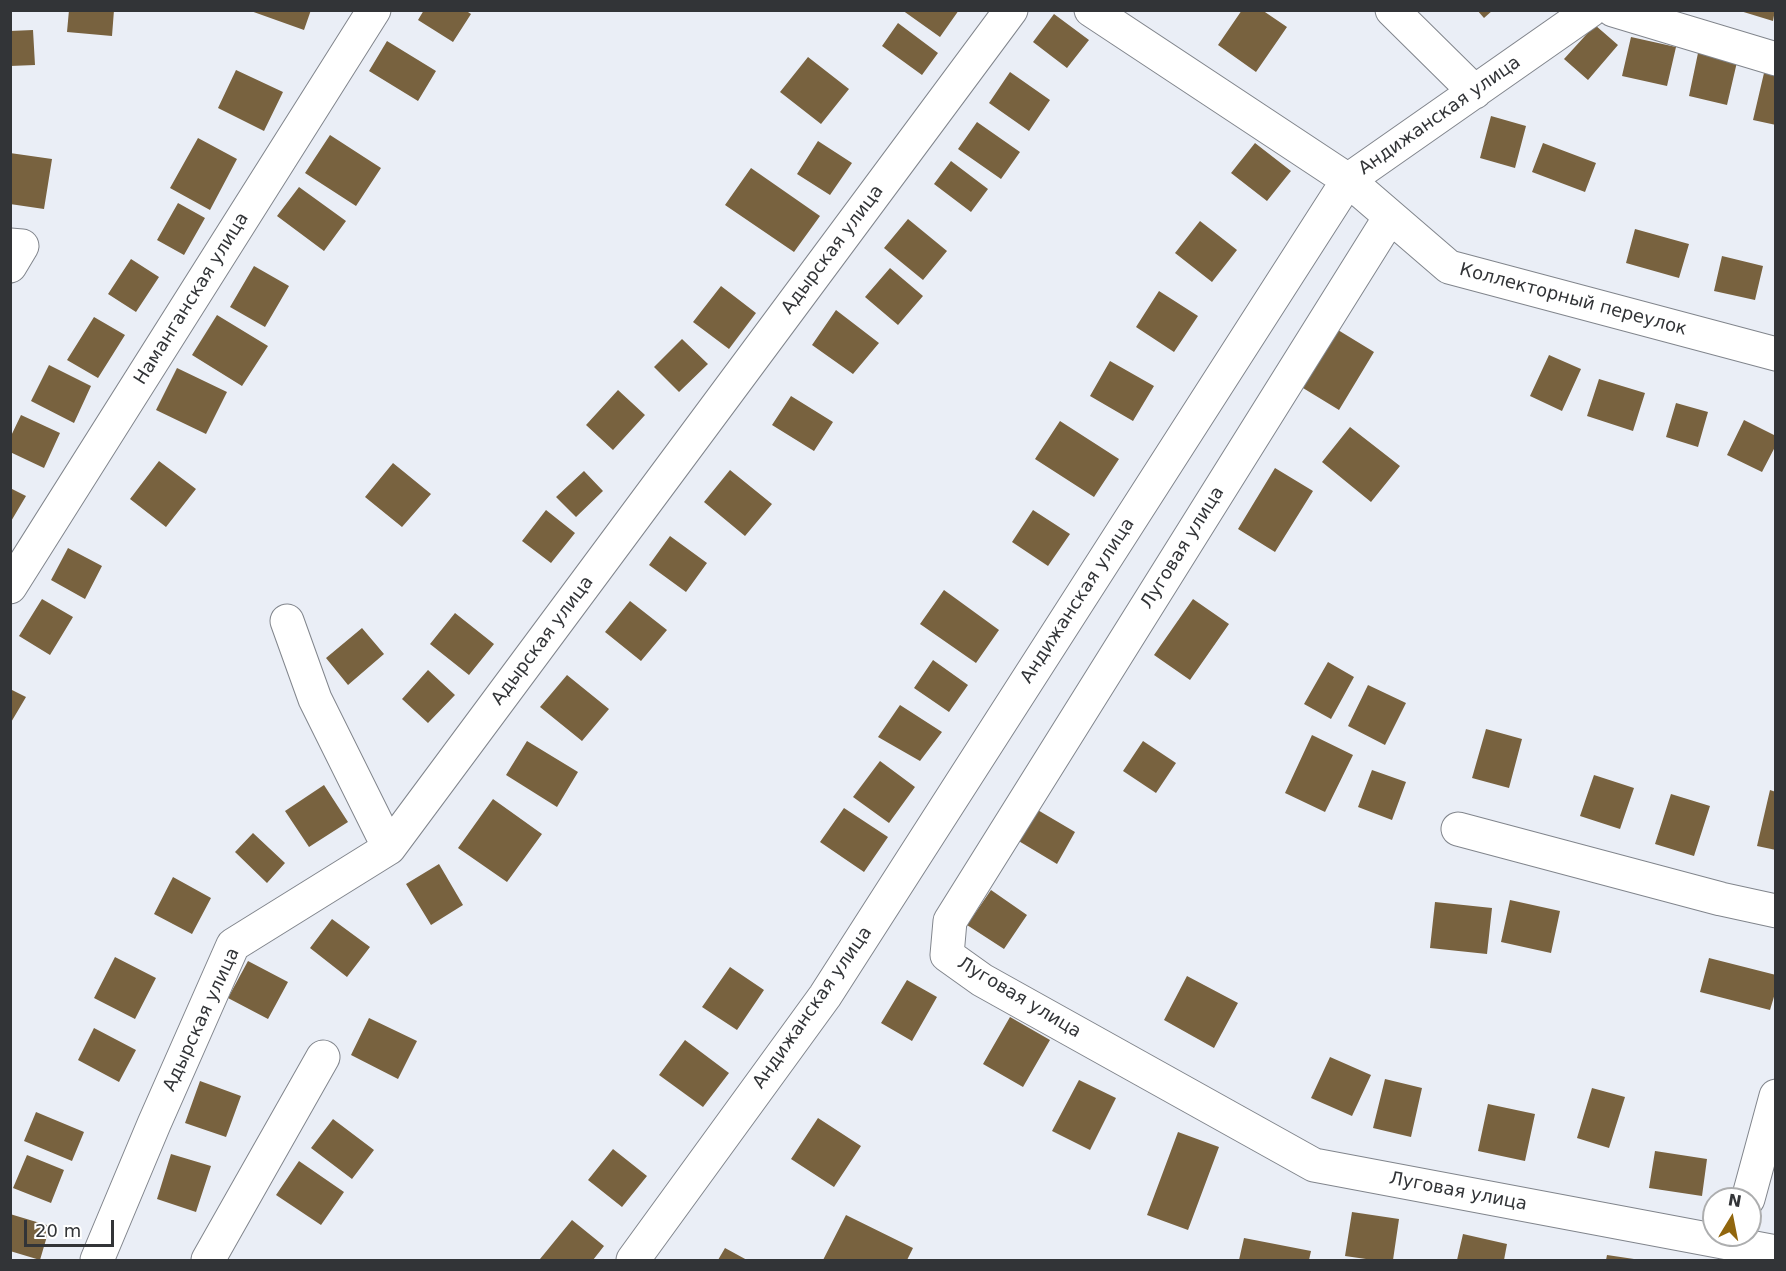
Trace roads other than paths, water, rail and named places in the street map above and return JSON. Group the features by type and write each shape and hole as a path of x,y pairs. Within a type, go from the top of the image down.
{"street":[{"name":"Наманганская улица","path":"10,587 374,10"},
{"name":"Адырская улица","path":"97,1260 233,945 388,848 1011,10"},
{"name":"Коллекторный переулок","path":"1090,10 1348,180 1449,267 1776,354"},
{"path":"1392,10 1475,92"},
{"name":"Андижанская улица","path":"633,1260 825,996 1348,180 1592,10"},
{"path":"1613,10 1776,59"},
{"name":"Луговая улица","path":"1390,217 950,921 947,955 982,980 1314,1165 1702,1240"},
{"path":"10,245 22,246 10,266"},
{"path":"287,621 315,699 388,848"},
{"path":"1458,829 1721,899 1776,911"},
{"path":"208,1260 323,1057"},
{"path":"1751,1187 1776,1096"},
{"path":"1736,1247 1776,1252"}]}
